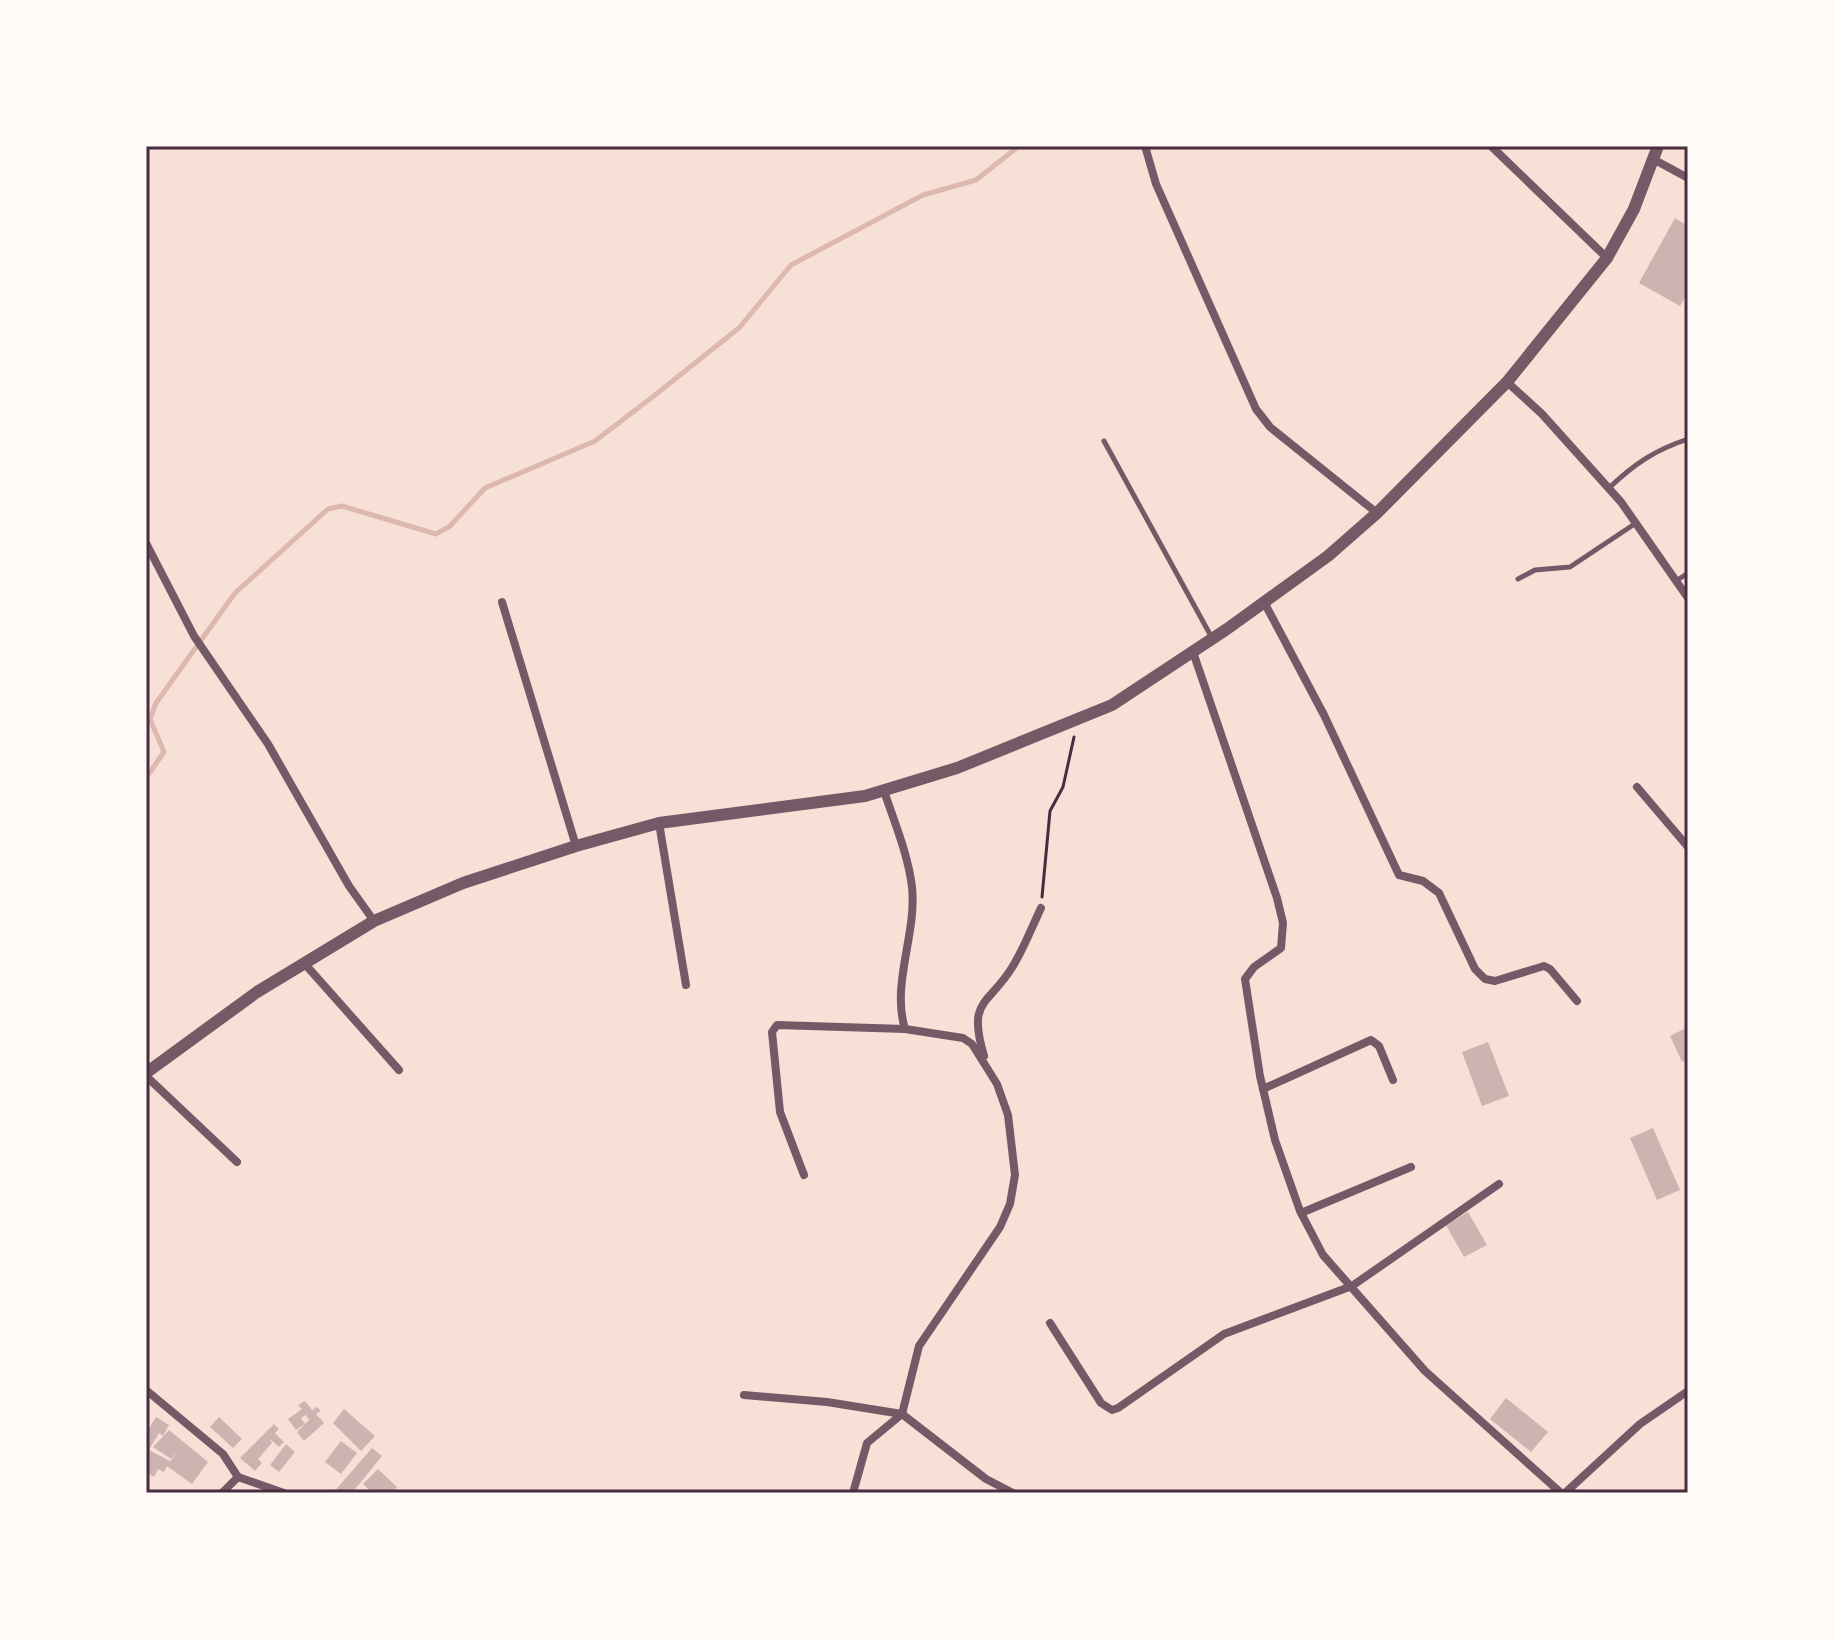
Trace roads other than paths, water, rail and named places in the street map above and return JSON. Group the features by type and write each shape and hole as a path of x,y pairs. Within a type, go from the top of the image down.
{"street":[{"path":"1145,146 1156,184 1256,409 1270,427 1377,513"},
{"path":"1491,146 1607,258"},
{"path":"237,1162 146,1074 257,992 374,921 463,883 659,823 837,802 957,768 1112,705 1213,639 1328,556 1377,513 1507,382 1607,258 1634,209 1658,146"},
{"path":"1653,159 1688,178"},
{"path":"1507,382 1609,488 1688,598"},
{"path":"146,543 194,636 224,685 268,744 349,886 374,921"},
{"path":"502,602 576,846"},
{"path":"1264,602 1324,715 1399,875 1423,881 1439,893 1475,969 1485,979 1495,981 1544,966 1577,1001"},
{"path":"1193,652 1261,847 1283,923 1281,948 1254,967 1245,979 1263,1089 1275,1140 1301,1213 1323,1255 1425,1371 1563,1493 1640,1424 1688,1391"},
{"path":"1637,787 1688,847"},
{"path":"884,791 912,887 906,968 899,1009 905,1029"},
{"path":"659,823 686,985"},
{"path":"853,1493 867,1443 902,1414 919,1346 1000,1227 1010,1204 1015,1147 1008,1115 978,1035 983,1000 1013,966 1041,908"},
{"path":"304,963 399,1070"},
{"path":"804,1175 780,1112 772,1032 777,1025 905,1029 963,1038 987,1064"},
{"path":"1263,1089 1371,1040 1379,1046 1393,1080"},
{"path":"1301,1213 1411,1167"},
{"path":"1050,1323 1101,1403 1112,1410 1131,1402 1224,1334 1352,1286 1499,1184"},
{"path":"146,1390 223,1454 238,1477 284,1493"},
{"path":"744,1395 827,1402 902,1414 986,1479 1013,1493"},
{"path":"222,1493 238,1477"}],"lane":[{"path":"1609,488 1638,461 1660,448 1688,439"},
{"path":"1104,441 1213,639"},
{"path":"1518,579 1535,570 1570,567 1636,523"},
{"path":"1676,581 1688,573"}],"waterway":[{"path":"146,778 164,752 150,719 156,703 235,593 328,509 342,506 436,534 450,526 485,488 595,441 739,328 791,265 923,195 976,180 1019,146"}]}
